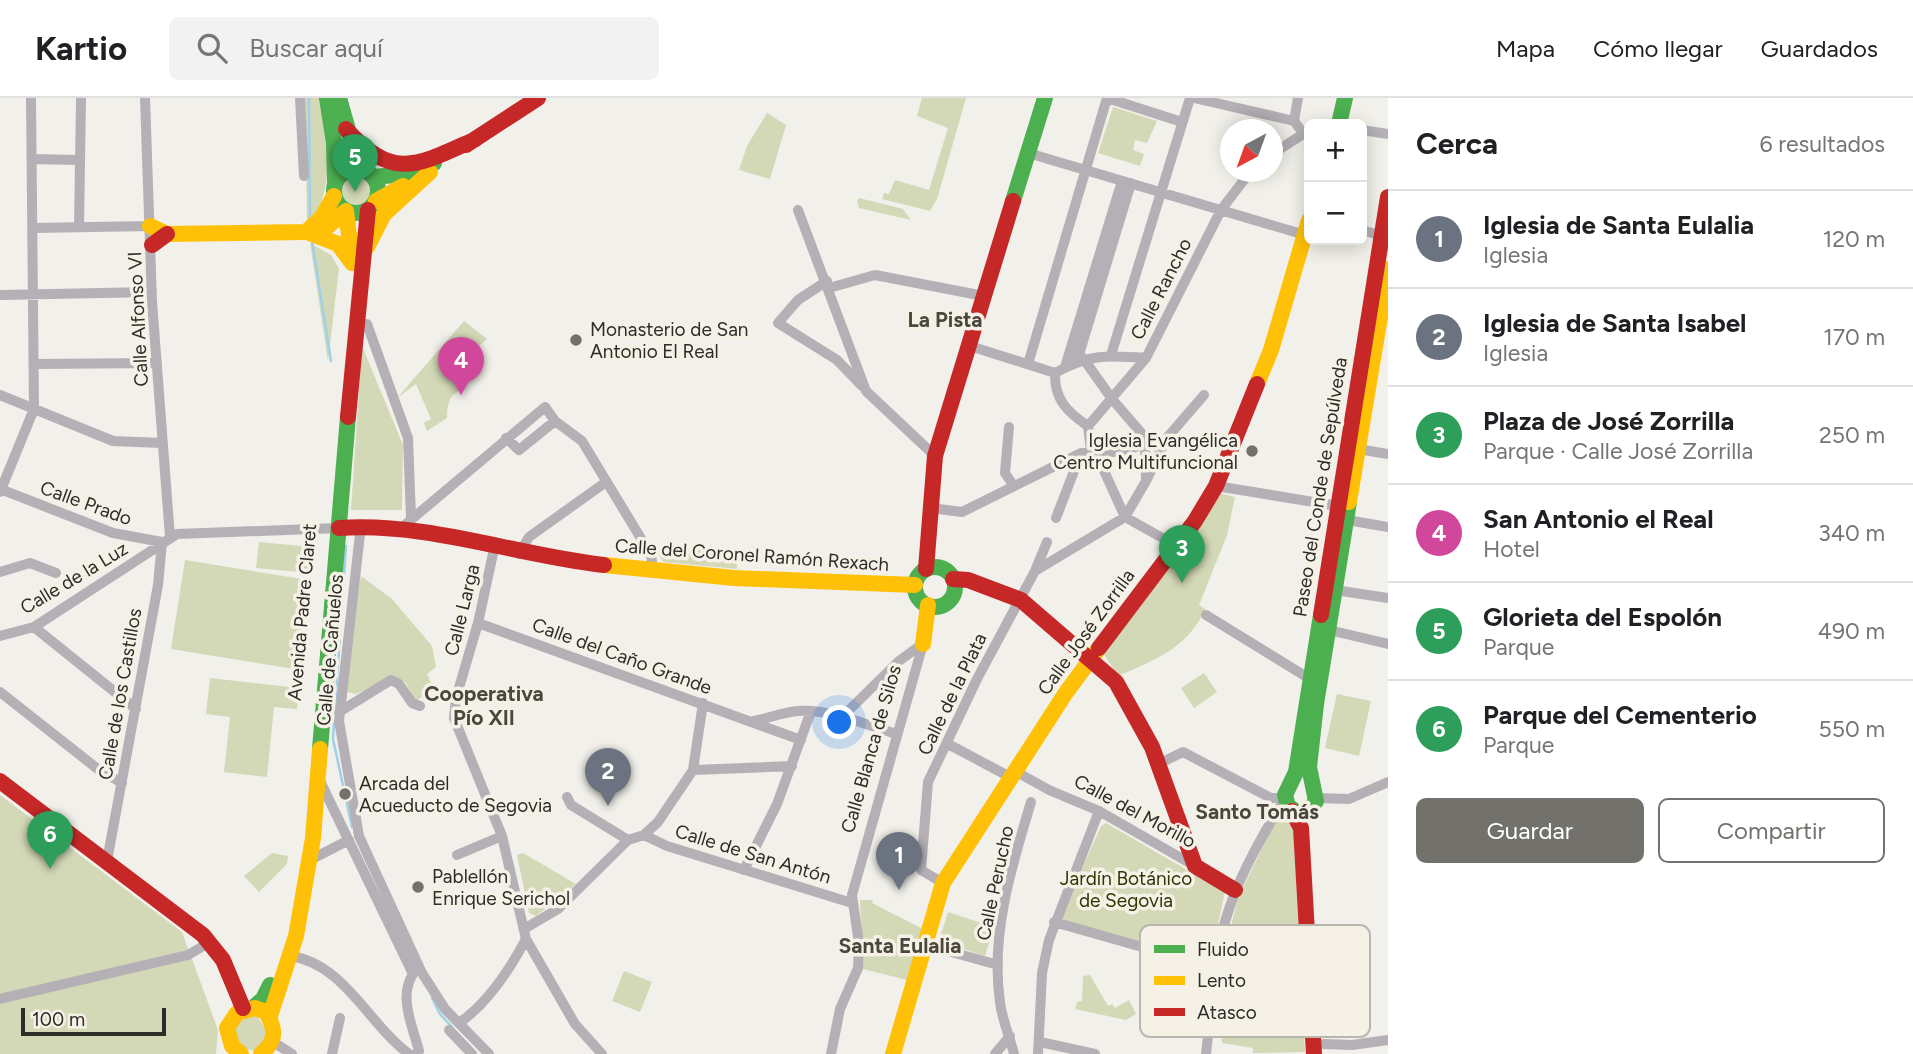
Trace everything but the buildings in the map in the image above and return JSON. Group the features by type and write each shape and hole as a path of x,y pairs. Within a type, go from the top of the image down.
{"main road":[{"path":"327,98 334,143 335,189 346,211 358,214 430,172 538,98"},
{"path":"338,98 346,129 377,187 372,205"},
{"path":"926,569 935,456 1045,98"},
{"path":"1340,119 1346,98"},
{"path":"346,129 369,153 385,163 397,166 423,162 476,139"},
{"path":"305,232 322,217 347,171 368,174 417,171 476,139"},
{"path":"305,232 338,244 357,268 370,237 384,214 430,172"},
{"name":"Paseo del Conde de Sepúlveda","path":"1289,797 1296,772 1310,679 1342,513 1388,197"},
{"name":"Avenida Padre Claret","path":"235,1051 229,1021 263,999 273,979 300,871 357,268 372,205"},
{"path":"150,226 167,234 305,232 328,226 346,211"},
{"name":"Avenida Padre Claret","path":"346,211 357,268"},
{"path":"152,245 167,234"},
{"name":"Calle José Zorrilla","path":"893,1054 943,883 1090,659 1205,507 1216,486 1271,349 1304,238"},
{"name":"Paseo del Conde de Sepúlveda","path":"1317,925 1313,797 1309,767 1335,590 1342,513 1358,449 1388,269"},
{"name":"Calle del Coronel Ramón Rexach","path":"332,529 406,523 519,554 647,571 915,585"},
{"name":"Avenida Padre Claret","path":"270,1016 272,1002 290,956 310,860 318,777 332,529"},
{"path":"943,568 953,579 954,589 949,600 937,606 928,605 918,597 915,585 918,576 926,569 943,568"},
{"path":"953,579 968,580 1021,600 1121,689 1158,764 1195,866"},
{"name":"Calle Blanca de Silos","path":"923,643 928,605"},
{"path":"0,781 211,942 248,1007 270,1016 275,1028 267,1050"},
{"path":"1301,781 1313,797 1301,813 1289,797 1301,781"},
{"path":"1289,797 1301,828 1310,925"},
{"name":"Calle del Morillo","path":"1195,866 1235,890"}],"street":[{"path":"0,490 34,410 36,364 30,98"},
{"path":"79,227 81,98"},
{"name":"Calle Alfonso VI","path":"145,98 152,292 166,540"},
{"path":"300,98 304,176"},
{"path":"1028,364 1107,98 1182,122"},
{"path":"1111,355 1182,122 1192,98 1228,103 1294,121 1304,130"},
{"path":"1294,121 1298,98"},
{"path":"1367,131 1388,134"},
{"path":"1283,147 1304,133"},
{"path":"1028,153 1087,170 1125,186 1304,227"},
{"path":"32,159 79,160"},
{"name":"Calle Rancho","path":"1090,427 1146,358 1221,210 1242,182"},
{"path":"1077,357 1125,186"},
{"path":"798,210 866,391"},
{"path":"33,228 150,226"},
{"path":"1367,232 1382,236"},
{"path":"935,456 837,360 778,323 798,300 828,285 875,275 984,296"},
{"path":"0,295 152,292"},
{"path":"367,324 408,438 406,523"},
{"path":"970,346 1028,364 1060,370"},
{"path":"1056,518 1086,452 1090,427 1060,402 1055,388 1060,370 1077,357 1111,355 1146,358"},
{"path":"1077,357 1147,443 1146,481"},
{"path":"36,364 157,363"},
{"path":"0,395 118,442 162,443"},
{"path":"1035,571 1125,517 1166,439 1204,395"},
{"path":"406,523 545,407 555,421 578,437 606,482 652,557 647,571"},
{"path":"506,438 519,450 555,421"},
{"path":"1009,427 1005,473 1013,485"},
{"path":"931,508 962,512 1086,452 1117,452 1166,439 1198,445"},
{"path":"1358,449 1388,454"},
{"path":"1100,462 1125,517 1175,545"},
{"path":"519,554 529,537 606,482"},
{"path":"1216,486 1342,513 1388,527"},
{"name":"Calle Prado","path":"0,490 113,533 166,540 181,533 332,529"},
{"name":"Calle de Cañuelos","path":"361,525 339,712 340,741 359,836 422,974 454,1026"},
{"name":"Calle de la Luz","path":"0,636 34,627 166,540"},
{"name":"Calle de los Castillos","path":"107,861 166,540"},
{"name":"Calle de la Plata","path":"943,883 921,870 927,786 977,679 1021,600 1047,542"},
{"name":"Calle Larga","path":"494,549 478,623 456,698 454,719 502,836 525,934 575,1024 602,1054"},
{"path":"0,572 30,563 56,573"},
{"path":"1335,590 1388,598"},
{"path":"1206,615 1310,679"},
{"name":"Calle del Caño Grande","path":"478,623 801,740"},
{"path":"34,627 136,709"},
{"path":"1329,630 1388,644"},
{"path":"843,716 899,661 923,643"},
{"name":"Calle Blanca de Silos","path":"852,903 893,733 923,643"},
{"path":"339,712 391,680 398,684 412,703 420,706"},
{"path":"0,692 99,770 122,783"},
{"path":"454,1026 477,1007 502,977 525,934 565,903 628,840 644,835 658,822 693,770 703,703"},
{"path":"744,870 792,766 811,711"},
{"path":"754,722 791,712 811,711 843,716 893,733"},
{"name":"Calle del Morillo","path":"948,744 1099,811 1195,866"},
{"path":"1158,764 1183,752 1270,798 1289,797"},
{"path":"693,770 792,766"},
{"path":"318,777 413,974 407,985 406,998 418,1048 416,1054"},
{"path":"1313,797 1349,799 1388,782"},
{"path":"567,797 570,806 628,840"},
{"path":"1226,925 1235,890 1289,797"},
{"name":"Calle Perucho","path":"1014,1054 999,1000 998,965 1001,922 1031,802"},
{"path":"1038,1054 1042,973 1054,922 1099,811"},
{"name":"Calle de San Antón","path":"644,835 658,844 852,903"},
{"path":"457,855 502,836"},
{"path":"310,860 349,840"},
{"path":"833,1048 840,1009 858,968 859,944 852,903"},
{"path":"1054,922 1140,946"},
{"path":"0,999 188,955 211,942"},
{"path":"923,944 998,965"},
{"path":"290,956 313,964 352,993 409,1054"},
{"path":"332,1054 340,1018"},
{"path":"454,1026 472,1054"},
{"path":"454,1026 489,1054"},
{"path":"995,1054 1010,1036"},
{"path":"1321,1051 1388,1040"},
{"path":"1040,1042 1095,1054"},
{"path":"267,1050 292,1054"}],"green space":[{"path":"305,98 321,98 328,164 323,197 307,224"},
{"path":"922,98 966,98 937,199 930,211 882,199 884,193 889,194 895,180 929,190 948,128 917,116"},
{"path":"1113,107 1157,121 1147,143 1135,140 1133,150 1144,154 1140,166 1098,153"},
{"path":"767,113 786,125 770,179 739,170 747,146"},
{"path":"355,177 366,181 370,192 366,203 355,207 344,203 340,192 344,181"},
{"path":"859,198 903,209 911,220 859,208"},
{"path":"310,243 331,255 339,269 328,361"},
{"path":"464,321 487,339 450,370 464,387 450,400 447,418 427,431 424,423 431,419 416,384 397,398"},
{"path":"362,346 403,445 402,510 351,510"},
{"path":"1218,493 1235,497 1227,535 1199,605 1205,609 1198,622 1180,643 1169,651 1118,676 1102,651"},
{"path":"259,542 312,547 310,573 256,568"},
{"path":"655,548 737,552 737,569 663,562"},
{"path":"185,560 308,580 294,669 171,649"},
{"path":"361,576 392,599 432,646 436,667 427,674 433,686 416,702 405,682 395,677 356,694 343,691"},
{"path":"1204,673 1217,692 1194,708 1181,688"},
{"path":"210,678 299,688 297,709 274,707 267,777 224,772 230,717 206,714"},
{"path":"1337,694 1371,701 1359,756 1325,748"},
{"path":"0,795 182,932 218,1030 216,1054 0,1054"},
{"path":"1277,817 1293,823 1298,925 1231,925 1238,898"},
{"name":"Jardín Botánico de Segovia","path":"1106,823 1225,892 1218,925 1140,925 1140,942 1059,920 1101,826"},
{"path":"272,853 288,856 287,864 259,892 244,876"},
{"path":"523,853 576,884 536,916 529,913 517,855"},
{"path":"860,900 873,900 872,903 923,929 911,981 863,969"},
{"path":"948,912 994,927 985,956 939,941"},
{"path":"624,971 652,982 640,1012 612,1001"},
{"path":"1090,975 1108,1006 1112,1004 1115,1008 1129,1000 1136,1014 1126,1020 1075,1009 1077,1002 1082,1001 1083,976"},
{"path":"255,1013 270,1036 254,1051 239,1047 233,1025"},
{"path":"1222,1037 1304,1037 1305,1052 1253,1053 1253,1048 1222,1043"}],"waterway":[{"path":"309,98 310,219"},
{"path":"312,241 331,361"},
{"path":"335,710 346,546"},
{"path":"334,721 333,739 352,827"},
{"path":"432,998 440,1014 452,1027"}],"traffic: fast":[{"path":"327,98 334,143 335,182"},
{"path":"339,98 350,137"},
{"path":"1013,201 1045,98"},
{"path":"1340,119 1345,98"},
{"path":"373,177 406,174 434,163"},
{"path":"356,169 365,170 372,175 377,182 378,191 377,200 372,207 365,212 356,213 347,212 340,207 335,200 334,191 335,182 340,175 347,170 356,169"},
{"path":"320,749 348,417"},
{"path":"1321,615 1296,772 1285,795 1288,806 1298,813 1309,810 1316,801 1309,767 1316,704 1349,502"},
{"path":"935,567 949,573 955,587 949,601 935,607 921,601 915,587 921,573 935,567"},
{"path":"254,1007 263,999 270,985"}],"traffic: slow":[{"path":"367,247 384,214 430,172"},
{"path":"376,201 403,186"},
{"path":"308,230 322,217 334,196"},
{"path":"150,226 167,234 305,232 328,226 346,211"},
{"path":"346,211 352,260"},
{"path":"307,232 338,244 352,263"},
{"path":"1257,384 1271,350 1304,237"},
{"path":"1349,502 1388,269"},
{"path":"604,565 734,578 915,585"},
{"path":"923,644 928,605"},
{"path":"893,1054 943,883 1065,694 1099,648"},
{"path":"270,1016 296,936 313,838 320,749"},
{"path":"241,1054 232,1046 227,1028 237,1013 255,1008 266,1012 273,1030 270,1044 261,1054"}],"traffic: jam":[{"path":"466,145 538,98"},
{"path":"346,129 378,157 407,164 438,156 476,139"},
{"path":"1321,615 1388,197"},
{"path":"926,569 935,456 1013,201"},
{"path":"348,417 368,210"},
{"path":"152,245 167,234"},
{"path":"1099,648 1195,521 1216,486 1257,384"},
{"path":"339,528 373,527 439,534 604,565"},
{"path":"953,579 968,580 1021,600 1116,682 1152,747 1195,866 1235,890"},
{"path":"0,781 203,935 223,960 243,1008"},
{"path":"1292,811 1301,828 1307,925"},
{"path":"1313,1037 1314,1054"}],"place":[{"name":"Glorieta del Espolón","path":"355,192"},
{"name":"Monasterio de San Antonio El Real","path":"576,340"},
{"name":"San Antonio el Real","path":"461,395"},
{"name":"Iglesia Evangélica Centro Multifuncional","path":"1252,451"},
{"name":"Plaza de José Zorrilla","path":"1182,583"},
{"name":"Arcada del Acueducto de Segovia","path":"345,794"},
{"name":"Iglesia de Santa Isabel","path":"608,806"},
{"name":"Parque del Cementerio","path":"50,869"},
{"name":"Pablellón Enrique Serichol","path":"418,887"},
{"name":"Iglesia de Santa Eulalia","path":"899,890"}],"district":[{"name":"La Pista","path":"945,319"},
{"name":"Cooperativa Pío XII","path":"484,705"},
{"name":"Santo Tomás","path":"1257,811"},
{"name":"Santa Eulalia","path":"900,945"}]}
